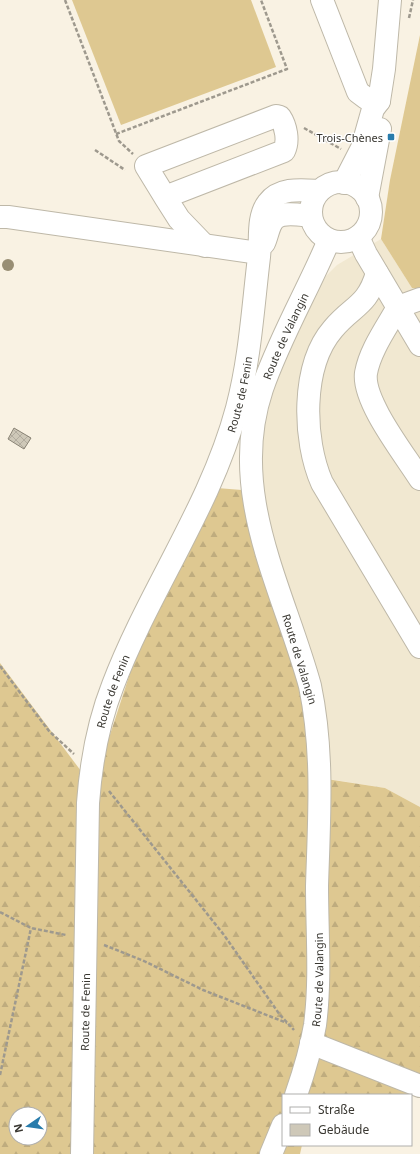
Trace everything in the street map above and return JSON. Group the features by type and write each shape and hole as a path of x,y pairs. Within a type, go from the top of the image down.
{"main road":[{"path":"322,0 358,92 366,98 379,101"},
{"path":"344,183 362,148 373,109 379,101 384,69 390,0"},
{"path":"367,198 353,185 335,183 326,186 319,191 313,203 311,216 314,226 320,234 329,240 339,242 349,241 358,236 366,227 370,215 367,198 383,118 383,110 379,101"},
{"path":"165,197 281,153 286,148 285,127 280,117 276,116 146,166 165,197 179,219 205,246"},
{"name":"Route de Fenin","path":"82,1154 88,803 90,768 97,733 113,684 202,501 225,445 245,372 263,213 268,202 280,193 302,190 319,191"},
{"name":"Route de Fenin","path":"259,253 272,222 276,218 294,214 311,216"},
{"path":"0,217 259,253"},
{"path":"358,236 366,254 420,344"},
{"name":"Route de Valangin","path":"296,1094 307,1064 315,1024 319,964 317,888 320,778 318,727 305,668 272,570 258,522 251,482 250,455 253,426 262,389 329,240"},
{"path":"377,273 368,296 334,328 320,349 311,382 309,408 311,441 316,470 322,483 420,647"},
{"path":"420,298 398,306 366,373 366,382 372,404 420,479"},
{"path":"311,1043 420,1086"},
{"path":"271,1154 282,1127"}],"path":[{"path":"65,0 119,141 146,166"},
{"path":"116,134 287,69 260,0"},
{"path":"285,127 299,125 346,152"},
{"path":"95,150 125,170"},
{"path":"0,666 49,731 90,768 224,935 287,1023 311,1043"},
{"path":"0,912 31,928 86,938 144,961 204,990 287,1023"},
{"path":"0,1075 31,928"}],"shaded area":[{"path":"381,239 412,288 420,289 420,807 385,788 328,779 261,500 260,433 270,394 292,338 326,276 337,265"}],"green space":[{"path":"72,0 251,0 276,67 121,125"},
{"path":"420,35 420,289 412,288 381,239 390,180"},
{"path":"217,488 242,490 260,559 307,714 320,778 385,788 420,807 420,1093 282,1094 282,1146 302,1146 300,1154 0,1154 0,663 93,787 133,664"}],"building":[{"path":"14,428 31,438 24,449 8,439"}],"place":[{"name":"Trois-Chènes","path":"391,137"}]}
